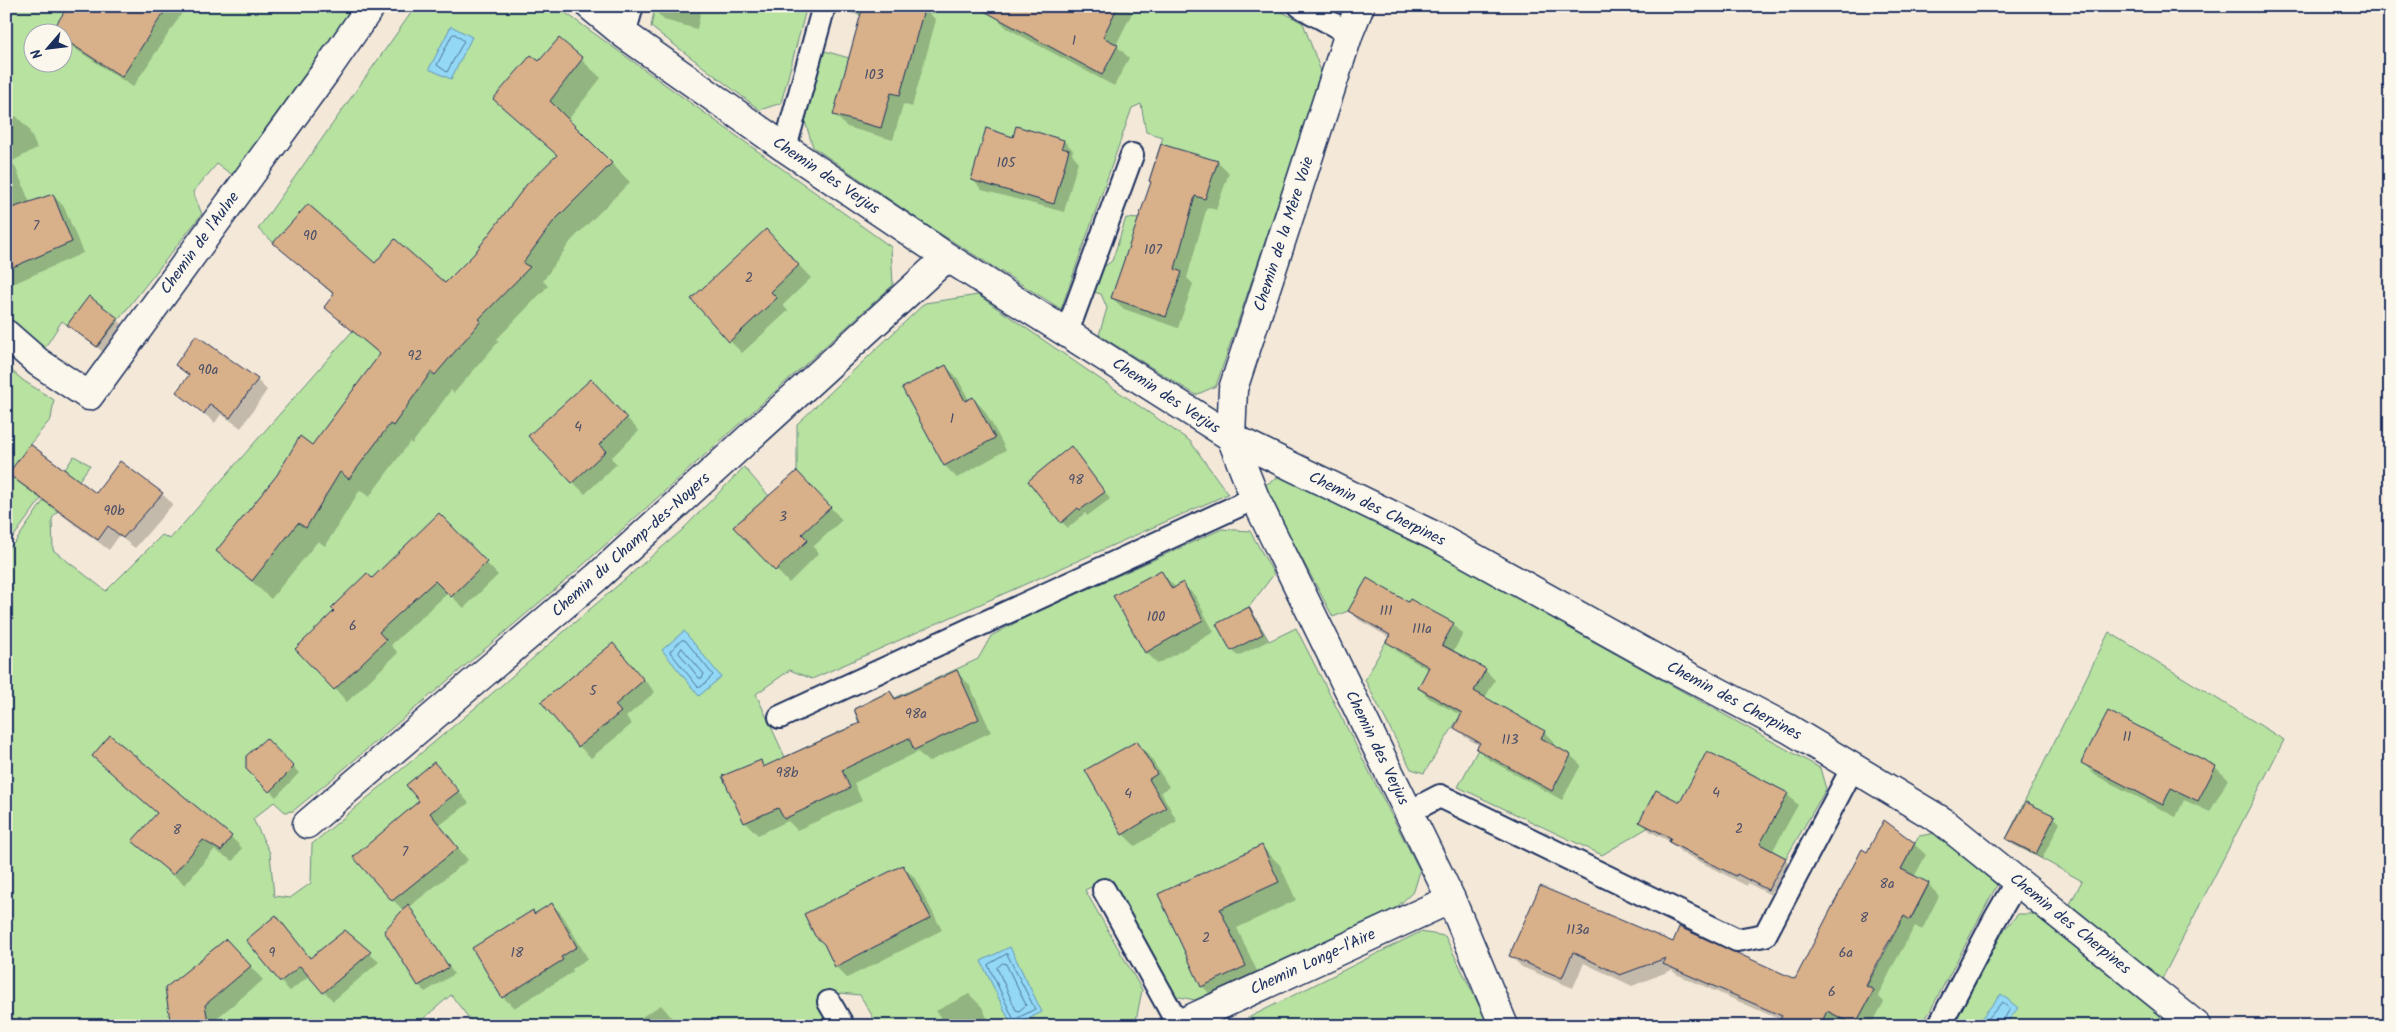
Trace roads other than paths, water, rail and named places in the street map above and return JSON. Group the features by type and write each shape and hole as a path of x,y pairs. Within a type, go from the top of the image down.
{"street":[{"name":"Chemin de l'Aulne","path":"6,334 38,362 89,396 324,74 371,6"},
{"name":"Chemin des Verjus","path":"590,6 624,34 785,148 947,257 1231,437 1255,498 1451,899 1504,1026"},
{"name":"Chemin de la Mère Voie","path":"1231,437 1233,390 1349,33 1360,6"},
{"name":"Chemin du Champ-des-Noyers","path":"307,824 596,577 947,257"},
{"name":"Chemin des Cherpines","path":"1231,437 1435,536 1671,668 1789,729 1942,821 2197,1026"},
{"name":"Chemin Longe-l'Aire","path":"1177,1025 1451,899"}],"lane":[{"path":"624,34 632,6"},
{"path":"785,148 824,6"},
{"path":"1300,6 1349,33"},
{"path":"1067,332 1132,155"},
{"path":"780,717 1255,498"},
{"path":"1409,812 1440,796 1737,940 1764,935 1853,767"},
{"path":"1939,1026 2017,881"},
{"path":"1104,890 1177,1025"},
{"path":"828,1002 843,1026"}],"water":[{"path":"451,26 472,37 451,79 429,69"},
{"path":"684,631 721,677 699,696 662,650"},
{"path":"1010,947 1042,1012 1014,1026 1012,1026 981,961"},
{"path":"2001,994 2018,1008 2004,1026 1975,1026"}]}
